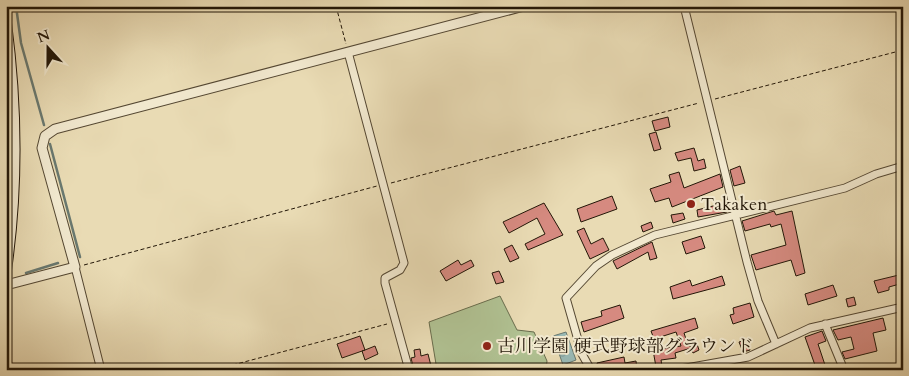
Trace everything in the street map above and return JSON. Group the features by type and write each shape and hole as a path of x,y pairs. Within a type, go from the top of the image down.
{"main road":[{"path":"6,23 16,120 14,204 6,270"}],"street":[{"path":"101,370 42,148 45,136 49,132 64,126 524,6"},
{"path":"684,6 735,216 758,301 776,344"},
{"path":"348,52 404,263 400,270 385,278 409,370"},
{"path":"591,370 582,354 566,298 583,279 612,254 655,235 845,188 868,177 903,166"},
{"path":"6,285 75,267"},
{"path":"675,370 748,357 810,328 903,308"},
{"path":"825,324 844,370"}],"path":[{"path":"336,6 348,52"},
{"path":"75,267 903,50"},
{"path":"214,370 397,321"}],"green space":[{"name":"古川学園 硬式野球部グラウンド","path":"500,296 517,330 534,332 547,361 546,370 437,370 429,322"}],"water":[{"path":"566,332 576,360 563,365 553,336"}],"building":[{"path":"668,117 670,127 655,131 652,121"},
{"path":"656,132 661,149 654,151 649,134"},
{"path":"694,148 698,161 704,159 706,168 694,171 691,158 678,161 675,153"},
{"path":"740,166 745,183 734,186 730,170"},
{"path":"679,172 684,188 720,174 723,187 672,207 669,198 655,202 650,189 671,182 669,175"},
{"path":"612,196 617,209 581,222 577,209"},
{"path":"544,203 563,235 528,250 525,244 545,234 537,218 509,233 503,222"},
{"path":"725,203 727,212 698,217 697,210"},
{"path":"774,211 776,215 792,211 805,273 796,276 791,260 756,270 751,255 786,245 781,224 771,227 770,224 745,231 742,221"},
{"path":"683,213 685,219 673,223 671,215"},
{"path":"651,222 653,228 643,232 641,226"},
{"path":"584,228 591,244 603,238 609,250 590,259 577,231"},
{"path":"701,236 705,248 686,254 682,242"},
{"path":"652,242 657,258 650,260 648,252 617,269 613,261"},
{"path":"512,245 519,258 510,262 504,249"},
{"path":"458,260 461,265 471,260 474,266 446,281 440,271"},
{"path":"499,271 504,282 496,284 492,273"},
{"path":"903,274 903,283 878,293 874,281"},
{"path":"722,276 725,285 673,299 670,287 690,280 692,286"},
{"path":"833,285 837,296 808,305 805,294"},
{"path":"854,297 856,305 848,307 846,299"},
{"path":"750,303 754,317 733,324 730,315 734,314 733,308"},
{"path":"620,305 624,318 584,332 581,322 602,316 601,311"},
{"path":"695,318 698,328 684,333 688,345 691,347 697,344 699,350 693,353 691,348 675,353 676,358 661,360 662,366 656,367 653,350 681,346 676,332 654,339 651,331"},
{"path":"883,318 886,330 873,333 877,351 845,359 842,352 854,349 851,337 838,340 833,330"},
{"path":"822,331 826,341 818,344 825,365 816,368 805,337"},
{"path":"360,336 365,350 375,346 378,354 365,360 362,351 342,358 337,344"},
{"path":"746,340 750,350 743,352 739,342"},
{"path":"420,349 421,356 428,354 432,370 414,370 411,358 415,357 414,350"},
{"path":"624,357 625,363 636,361 637,370 599,370 597,363"}],"waterway":[{"path":"16,6 21,43 44,125"},
{"path":"50,144 80,257"},
{"path":"26,273 58,263"}],"place":[{"name":"Takaken","path":"691,204"},
{"name":"古川学園 硬式野球部グラウンド","path":"487,346"}]}
